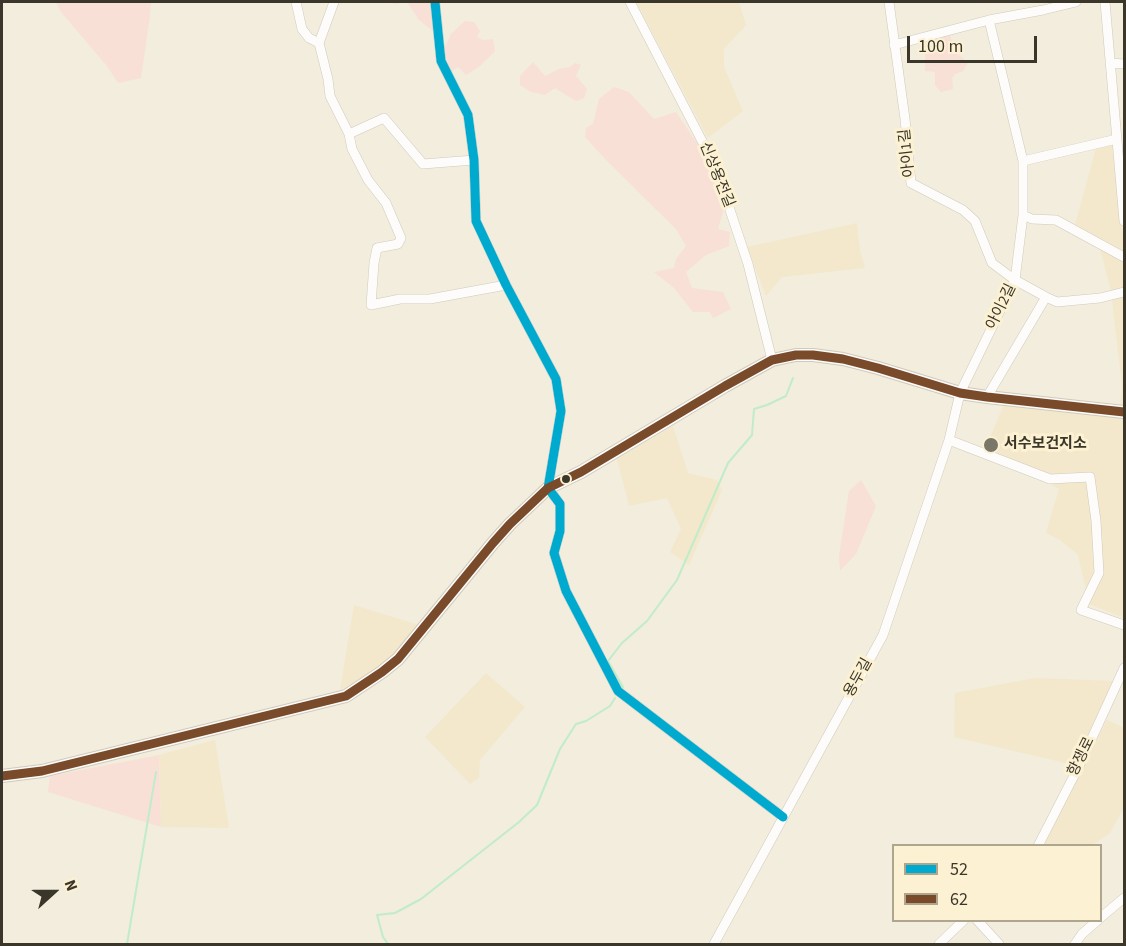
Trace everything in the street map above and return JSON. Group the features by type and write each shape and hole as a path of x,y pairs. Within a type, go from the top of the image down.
{"main road":[{"path":"2,776 42,771 346,696 382,672 398,658 493,543 548,488 581,472 772,360 796,355 843,359 960,393 1125,412"}],"street":[{"path":"296,2 302,29 309,38 319,43"},
{"path":"334,2 319,43 330,96 349,134 352,149 368,180 386,203 401,238 398,244 377,248 371,305 399,299 430,299 506,285"},
{"path":"435,2 441,62 468,115 474,160 476,221 506,285 556,379 561,411 548,488 560,504 560,531 554,553 566,591 618,691 783,817"},
{"name":"신상용전길","path":"630,2 716,168 748,264 772,360"},
{"path":"889,2 894,45 989,20 1076,2"},
{"path":"1105,2 1125,221"},
{"name":"아이2길","path":"960,393 1015,280 1023,215 1023,161 989,20"},
{"name":"아이1길","path":"894,45 905,119 910,183 969,215 975,221 992,263 1015,280 1046,297 1057,302 1100,298 1125,292"},
{"path":"1110,63 1125,64"},
{"path":"349,134 384,118 423,164 474,160"},
{"path":"1023,161 1117,139"},
{"path":"1023,215 1032,219 1056,220 1125,257"},
{"path":"987,397 1046,297"},
{"name":"용두길","path":"714,945 882,635 949,440 960,393"},
{"path":"949,440 1050,478 1090,477 1096,521 1099,573 1081,610 1125,626"},
{"name":"항쟁로","path":"1039,844 1125,668"},
{"path":"1102,917 1125,898"},
{"path":"939,945 963,922"},
{"path":"978,922 999,945"},
{"path":"1075,945 1082,933 1095,922"}],"shaded area":[{"path":"56,2 151,2 141,78 118,83 107,66 61,12"},
{"path":"407,2 440,2 444,40 419,20"},
{"path":"636,2 739,2 746,25 724,49 724,67 743,111 708,138"},
{"path":"465,21 474,22 480,31 477,37 483,40 493,39 495,51 480,66 466,75 458,67 451,72 444,62 444,49 451,34"},
{"path":"950,35 953,46 950,51 968,63 963,71 952,78 953,89 941,92 935,85 935,72 925,71 923,41"},
{"path":"533,62 545,76 575,63 581,65 576,76 587,89 584,98 576,101 555,88 545,95 531,92 520,85 520,76"},
{"path":"614,87 629,92 654,119 676,112 701,149 721,163 729,192 718,229 730,232 729,246 706,255 686,272 692,288 723,292 731,309 713,318 710,312 693,312 674,288 654,272 674,268 676,259 686,246 676,229 585,137 586,128 593,124 599,99"},
{"path":"1112,145 1124,245 1124,405 1120,405 1122,387 1111,291 1097,237 1075,225 1096,148"},
{"path":"857,223 860,251 865,268 782,277 766,296 747,247"},
{"path":"1004,404 1124,417 1124,618 1089,604 1078,555 1060,540 1046,533 1059,489 985,449"},
{"path":"673,426 688,473 717,480 722,490 689,565 670,552 681,529 667,498 629,506 617,459"},
{"path":"861,480 876,506 856,554 840,571 839,556 849,491"},
{"path":"354,605 419,625 382,667 340,690"},
{"path":"486,673 525,707 480,760 479,778 470,784 425,737"},
{"path":"1035,678 1114,681 1074,765 954,737 955,693"},
{"path":"1107,720 1124,728 1124,808 1110,833 1094,844 1044,844"},
{"path":"215,740 229,828 161,827 159,755"},
{"path":"159,755 161,827 48,792 50,776"}],"waterway":[{"path":"623,687 608,661 622,643 647,621 677,580 728,463 752,435 754,409 786,396 793,378"},
{"path":"388,944 383,937 377,915 395,913 421,899 519,822 537,805 560,749 576,724 586,721 610,706 615,698"},
{"path":"127,944 156,772"}],"transit line":[{"name":"52","path":"435,2 441,61 468,115 474,160 476,221 506,285 556,379 561,411 548,488 560,504 560,531 554,553 566,591 618,691 783,817"},
{"name":"62","path":"2,776 42,771 346,696 398,659 493,543 548,488 581,472 772,360 796,355 843,359 960,393 1124,412"}],"place":[{"name":"서수보건지소","path":"991,445"}]}
